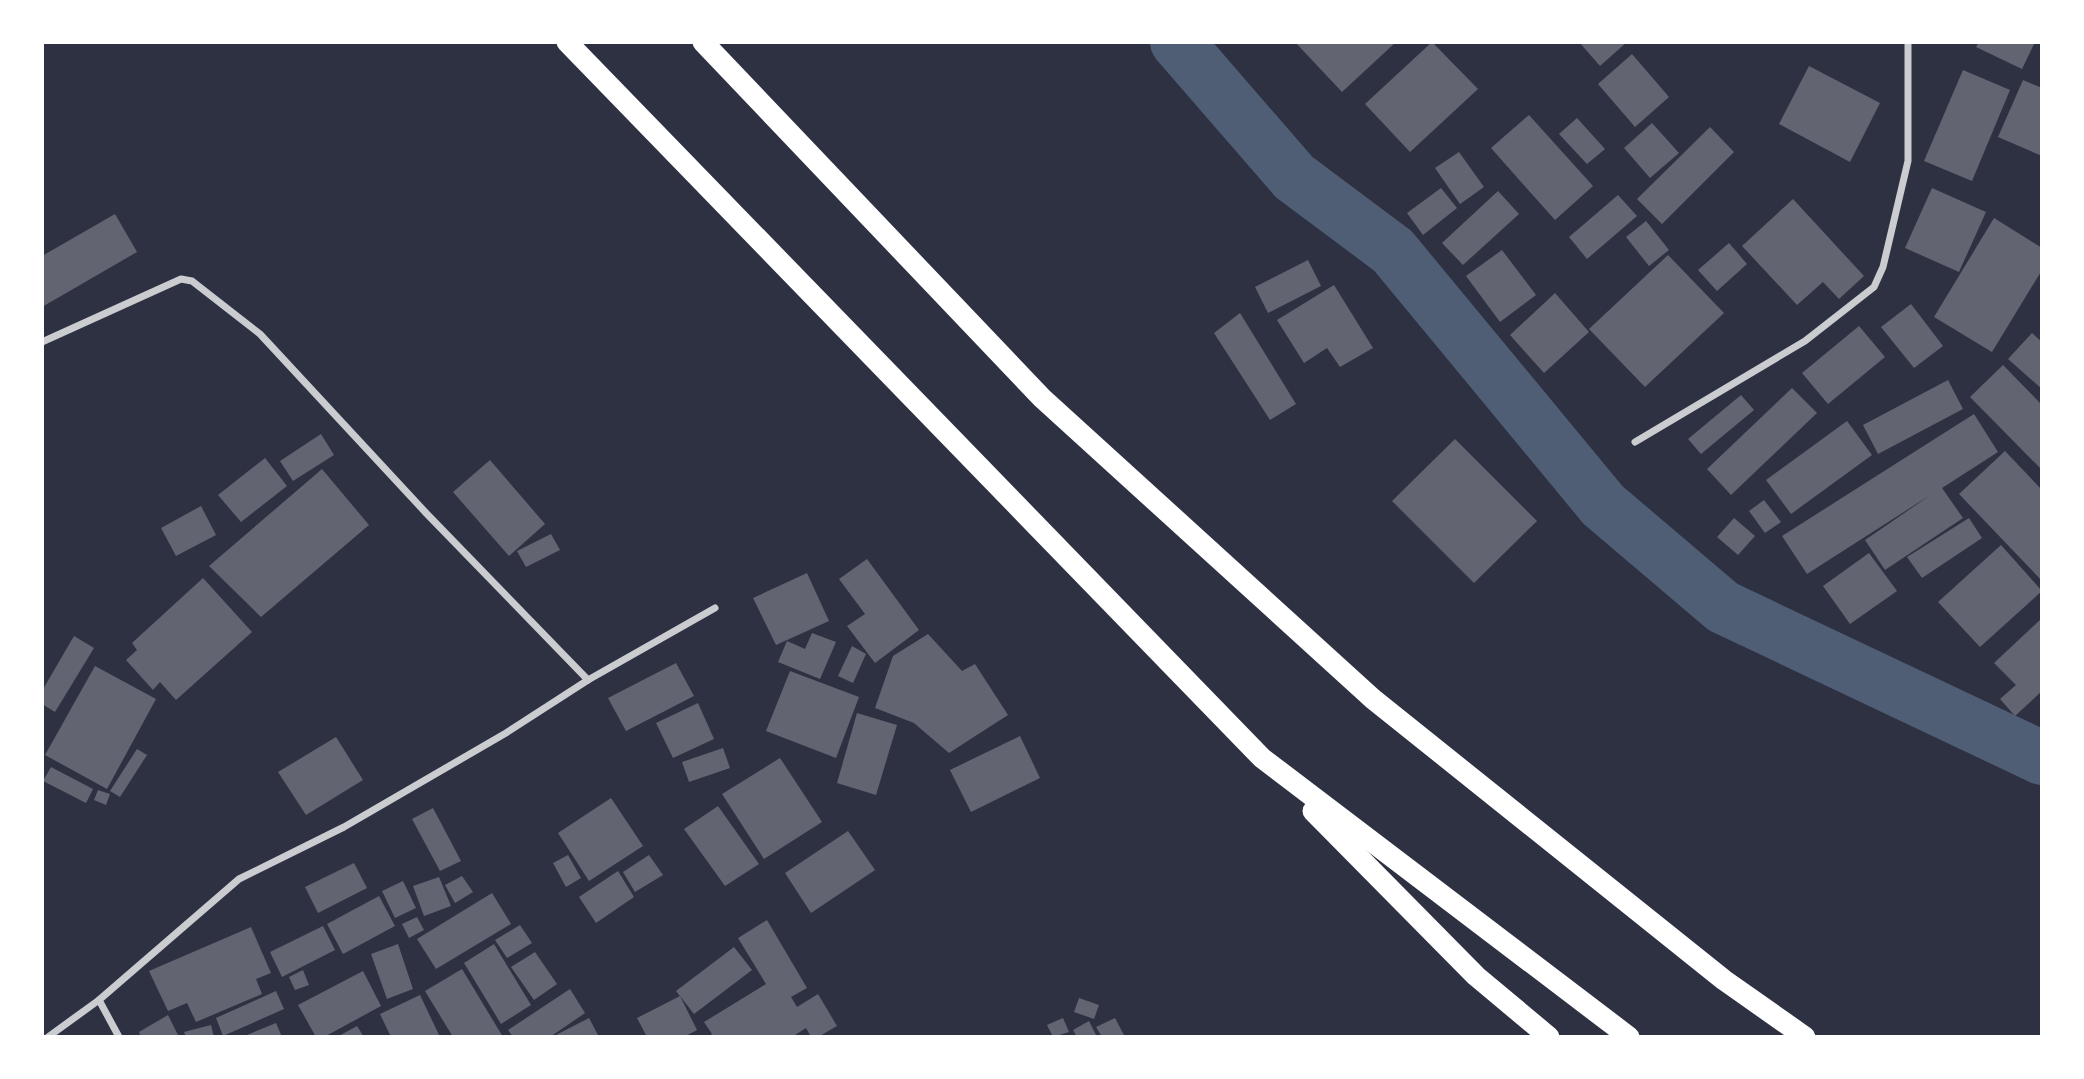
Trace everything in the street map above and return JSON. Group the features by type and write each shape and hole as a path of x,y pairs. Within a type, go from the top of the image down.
{"highway":[{"path":"567,42 1475,976 1549,1037"},
{"path":"703,42 1042,398 1373,699 1724,980 1805,1037"},
{"path":"1262,758 1629,1037"}],"street":[{"path":"1635,442 1805,341 1874,287 1884,267 1908,161 1909,42"},
{"path":"42,342 181,279 191,281 260,334 427,514 589,680"},
{"path":"48,1037 99,1000 239,879 345,827 506,733 589,680 715,608"},
{"path":"99,1000 119,1037"}],"building":[{"path":"1295,42 1396,42 1342,92"},
{"path":"1432,42 1478,89 1410,152 1365,104"},
{"path":"1579,42 1627,42 1600,66"},
{"path":"1979,42 2035,42 2022,69 1976,47"},
{"path":"1632,54 1669,97 1635,127 1598,84"},
{"path":"1809,66 1880,103 1850,162 1779,124"},
{"path":"1963,70 2010,90 1972,181 1924,161"},
{"path":"2023,80 2042,88 2042,156 1998,137"},
{"path":"1529,115 1593,186 1555,220 1491,148"},
{"path":"1577,118 1605,149 1587,164 1559,134"},
{"path":"1652,123 1679,153 1650,178 1624,148"},
{"path":"1710,127 1734,152 1662,224 1637,199"},
{"path":"1459,152 1484,187 1460,204 1435,168"},
{"path":"1441,188 1457,208 1423,235 1407,213"},
{"path":"1932,188 1986,212 1959,272 1905,248"},
{"path":"1498,191 1519,214 1463,265 1442,243"},
{"path":"1618,195 1637,216 1587,259 1569,237"},
{"path":"1793,199 1864,276 1839,299 1823,282 1797,305 1742,246"},
{"path":"115,214 137,252 42,307 42,256"},
{"path":"1994,218 2042,248 2042,270 1992,352 1934,317"},
{"path":"1646,221 1669,250 1649,266 1626,237"},
{"path":"1729,243 1747,264 1717,291 1698,270"},
{"path":"1502,250 1536,295 1500,322 1466,276"},
{"path":"1668,255 1724,313 1645,387 1589,329"},
{"path":"1308,260 1321,286 1268,313 1255,287"},
{"path":"1334,285 1373,348 1340,367 1327,348 1304,363 1277,320"},
{"path":"1555,293 1589,332 1544,373 1510,335"},
{"path":"1911,304 1943,346 1914,368 1881,327"},
{"path":"1240,313 1296,404 1270,420 1214,333"},
{"path":"1859,326 1885,357 1828,404 1802,373"},
{"path":"2032,333 2042,342 2042,389 2008,359"},
{"path":"2003,365 2042,405 2042,470 1970,397"},
{"path":"1948,380 1963,409 1878,454 1863,425"},
{"path":"1792,388 1817,413 1731,495 1707,469"},
{"path":"1741,395 1754,410 1701,454 1688,439"},
{"path":"1974,414 1998,452 1942,488 1963,518 1885,570 1865,540 1932,494 1807,574 1782,536"},
{"path":"1847,421 1872,455 1791,514 1766,480"},
{"path":"321,434 334,455 293,481 280,461"},
{"path":"1455,439 1537,521 1474,583 1392,501"},
{"path":"2005,451 2042,490 2042,581 1959,494"},
{"path":"265,458 287,486 241,522 218,495"},
{"path":"490,460 545,524 509,556 453,492"},
{"path":"322,469 369,525 261,617 209,566"},
{"path":"1764,500 1781,522 1765,533 1749,511"},
{"path":"201,506 216,535 176,556 161,528"},
{"path":"1734,518 1755,536 1738,555 1717,537"},
{"path":"1969,518 1982,538 1922,578 1907,557"},
{"path":"551,534 560,550 526,567 517,551"},
{"path":"2001,545 2042,591 1980,647 1938,602"},
{"path":"1869,553 1897,591 1850,624 1823,586"},
{"path":"867,559 919,630 875,663 847,626 865,614 839,579"},
{"path":"807,573 829,621 776,645 753,598"},
{"path":"203,578 252,632 176,700 160,682 153,690 126,660 137,650 132,643"},
{"path":"2042,618 2042,691 2015,716 2000,699 2016,685 1994,663"},
{"path":"812,633 836,642 820,679 778,662 787,641 805,649"},
{"path":"928,634 962,671 975,664 1008,715 949,753 914,723 875,708 893,656"},
{"path":"74,636 94,648 55,712 42,704 42,691"},
{"path":"852,646 866,654 853,683 838,676"},
{"path":"676,663 694,696 626,731 608,698"},
{"path":"95,666 156,699 107,789 45,755"},
{"path":"790,671 859,697 836,758 766,731"},
{"path":"698,703 714,739 673,758 656,723"},
{"path":"857,713 897,725 876,795 837,783"},
{"path":"1020,736 1040,778 971,812 950,770"},
{"path":"336,737 363,780 306,815 278,772"},
{"path":"723,748 730,768 689,782 682,762"},
{"path":"137,749 147,755 120,797 110,791"},
{"path":"780,758 822,822 764,859 722,794"},
{"path":"51,767 93,789 86,803 43,781"},
{"path":"98,790 110,794 106,805 94,800"},
{"path":"611,798 643,846 589,881 558,833"},
{"path":"718,806 759,864 725,886 684,829"},
{"path":"433,808 461,861 440,871 412,819"},
{"path":"848,831 875,870 811,913 785,873"},
{"path":"568,855 581,878 566,887 553,863"},
{"path":"649,855 663,875 635,892 623,872"},
{"path":"354,863 367,888 318,913 305,887"},
{"path":"618,871 634,897 596,923 579,897"},
{"path":"462,876 473,892 455,903 445,885"},
{"path":"439,877 451,906 424,916 413,886"},
{"path":"403,881 416,908 395,918 382,891"},
{"path":"492,893 511,924 436,969 417,939"},
{"path":"379,896 395,926 343,954 327,924"},
{"path":"417,917 424,930 409,938 402,924"},
{"path":"767,920 807,988 791,997 797,1007 818,994 837,1026 818,1037 811,1037 806,1028 792,1037 707,1037 712,1034 704,1022 766,984 738,938"},
{"path":"520,925 532,943 507,958 495,940"},
{"path":"323,926 335,950 282,977 270,952"},
{"path":"251,927 271,973 256,979 262,994 196,1022 187,1003 168,1011 149,971"},
{"path":"398,944 413,989 387,999 371,954"},
{"path":"494,944 531,1005 501,1024 464,963"},
{"path":"734,947 752,970 694,1014 676,991"},
{"path":"535,952 557,984 534,1000 511,967"},
{"path":"462,969 503,1037 453,1037 425,991"},
{"path":"303,970 309,985 295,990 289,977"},
{"path":"363,971 381,1006 324,1037 316,1037 298,1005"},
{"path":"570,989 585,1013 550,1037 513,1037 508,1030"},
{"path":"276,991 284,1009 223,1036 216,1018"},
{"path":"420,995 440,1037 391,1037 380,1014"},
{"path":"680,996 697,1030 684,1037 647,1037 637,1018"},
{"path":"1079,998 1099,1005 1094,1019 1074,1012"},
{"path":"168,1015 178,1035 141,1037 139,1032"},
{"path":"589,1018 599,1037 552,1037"},
{"path":"1063,1018 1069,1032 1053,1037 1047,1025"},
{"path":"1115,1018 1125,1037 1102,1037 1096,1027"},
{"path":"1089,1021 1097,1037 1077,1037 1073,1030"},
{"path":"276,1023 282,1037 242,1037"},
{"path":"211,1025 214,1037 186,1037 184,1032"},
{"path":"357,1026 364,1037 337,1037"}],"waterway":[{"path":"1177,42 1294,177 1393,251 1603,505 1723,607 2042,758"}]}
